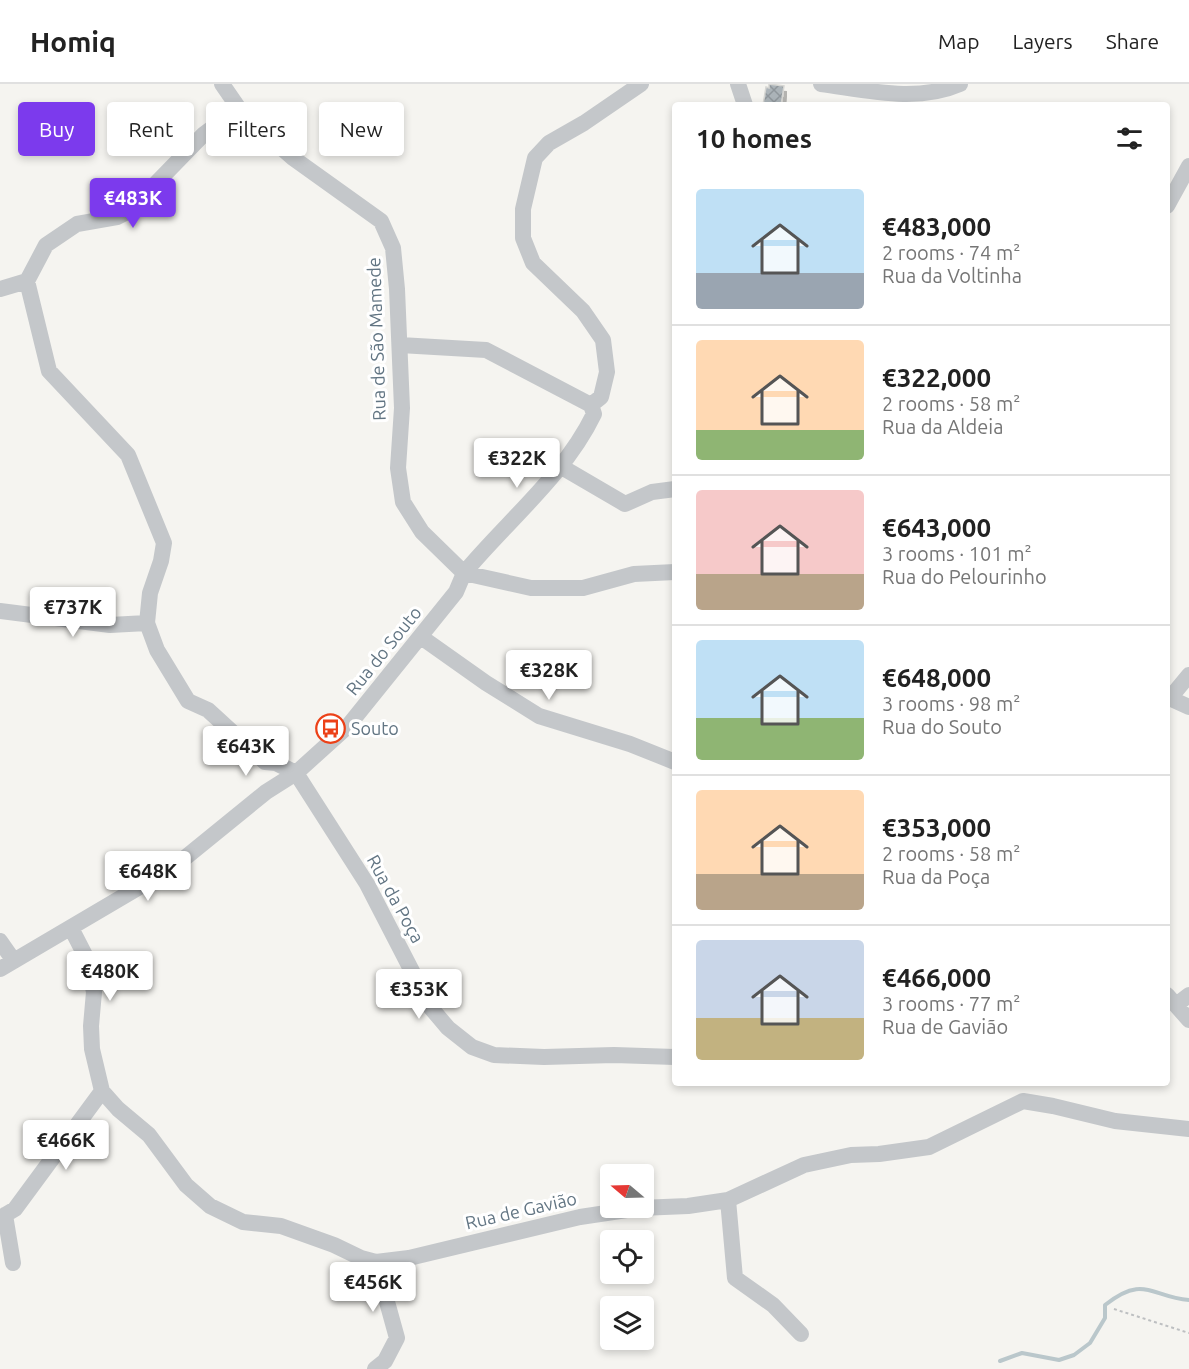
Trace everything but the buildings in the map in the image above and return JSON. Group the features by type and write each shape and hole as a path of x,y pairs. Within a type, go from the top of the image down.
{"street":[{"name":"Rua de São Mamede","path":"222,84 235,102"},
{"name":"Rua do Souto","path":"7,965 175,866 266,792 296,773 348,726 456,592 464,573 560,466 588,426 594,414 591,405 601,397 607,372 603,340 583,311 533,263 523,238 523,208 535,158 549,143 584,123 641,84"},
{"path":"738,84 744,102"},
{"path":"821,84 915,95 945,91 960,84"},
{"path":"206,133 129,211 117,217 76,224 46,245 27,281 50,371 128,455 164,543 161,561 150,593 147,623 157,650 188,701 208,710 265,762 276,763 296,773"},
{"name":"Rua de São Mamede","path":"291,156 381,221 393,248 402,408 398,468 403,502 422,532 464,573"},
{"path":"1177,200 1189,166"},
{"path":"0,289 27,281"},
{"path":"400,345 486,350 591,405"},
{"path":"560,466 625,504 652,492 672,489"},
{"path":"464,573 531,588 583,588 634,574 672,572"},
{"path":"0,611 110,625 147,623"},
{"path":"421,638 539,716 630,744 672,761"},
{"path":"1170,696 1189,675"},
{"path":"1170,698 1189,707"},
{"path":"265,762 263,773 266,792"},
{"name":"Rua da Poça","path":"296,773 367,884 431,1008 448,1028 472,1047 494,1055 544,1057 614,1055 672,1058"},
{"path":"13,1263 3,1217 15,1209 102,1091 92,1048 94,992 87,959 71,928"},
{"path":"0,941 7,965"},
{"path":"1177,998 1189,1020"},
{"name":"Rua de Gavião","path":"102,1091 118,1109 149,1135 186,1185 210,1206 243,1222 281,1226 376,1262 409,1258 580,1217 640,1208 688,1206 728,1200 804,1165 851,1155 879,1154 929,1147 1023,1101 1115,1121 1189,1129"},
{"path":"728,1200 735,1278 773,1305 801,1334"},
{"path":"375,1369 386,1361 397,1338 376,1262"}],"path":[{"path":"1114,1309 1189,1333"}],"waterway":[{"path":"1000,1361 1022,1353 1059,1360 1074,1355 1090,1343 1105,1318 1105,1305 1129,1291 1147,1290 1189,1300"}],"place":[{"name":"Souto","path":"330,729"}]}
